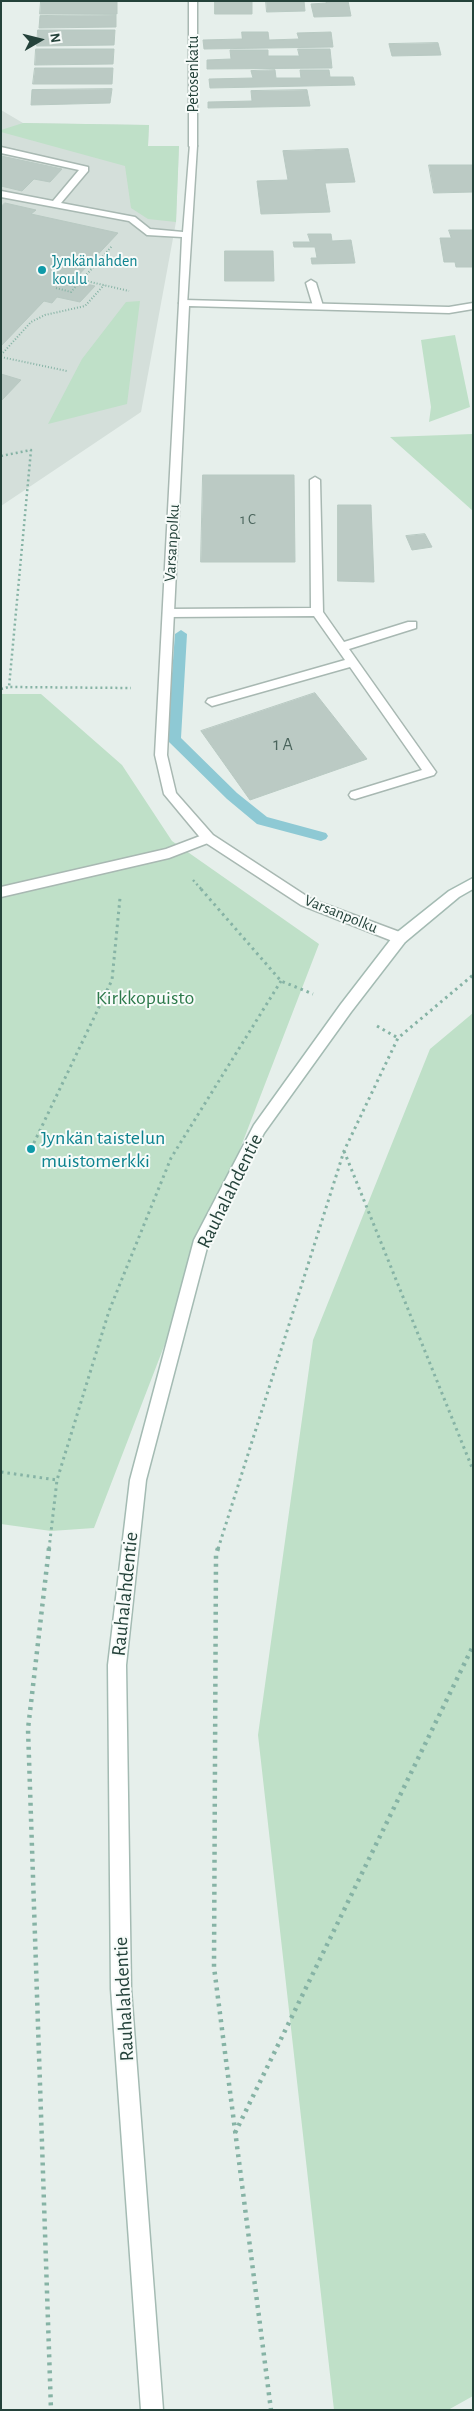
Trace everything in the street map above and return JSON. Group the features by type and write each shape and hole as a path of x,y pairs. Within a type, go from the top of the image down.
{"street":[{"name":"Petosenkatu","path":"186,235 193,146 192,1"},
{"path":"1,150 85,168 55,205"},
{"path":"1,194 134,221 147,232 186,235"},
{"name":"Varsanpolku","path":"186,235 162,755 170,794 208,838 306,902 400,938"},
{"path":"311,283 318,306"},
{"path":"184,303 449,310 473,306"},
{"path":"315,480 317,612 430,772 355,795"},
{"path":"169,614 317,612"},
{"path":"342,647 412,625"},
{"path":"212,702 352,662"},
{"path":"1,892 169,853 208,838"},
{"name":"Rauhalahdentie","path":"152,2410 121,1989 117,1665 138,1480 202,1240 259,1129 346,1008 400,938 454,894 473,883"}],"path":[{"path":"56,288 71,292 134,221"},
{"path":"82,280 129,291"},
{"path":"67,371 1,356 31,322 46,315 85,306 104,285"},
{"path":"1,456 31,450 8,687"},
{"path":"1,689 8,687 138,688"},
{"path":"169,853 281,981 346,1008 398,1038"},
{"path":"32,1149 112,980 124,863"},
{"path":"271,2410 214,1967 216,1555 344,1151 398,1038 473,975"},
{"path":"344,1151 473,1470"},
{"path":"1,1472 57,1480"},
{"path":"235,2133 473,1646"}],"shaded area":[{"path":"1,110 23,123 149,125 148,146 179,146 176,222 141,412 1,506"}],"green space":[{"path":"23,123 149,125 148,146 179,146 176,222 148,219 131,208 125,166 1,132 1,130"},
{"path":"140,301 127,404 48,424 82,359 126,302"},
{"path":"455,335 470,407 429,422 431,407 421,340"},
{"path":"473,434 473,511 390,437"},
{"name":"Kirkkopuisto","path":"1,694 41,694 122,765 172,841 319,944 94,1528 51,1531 1,1524"},
{"path":"473,1013 473,2396 448,2410 334,2410 258,1735 313,1340 430,1049"}],"building":[{"path":"41,1 117,1 117,14 40,14"},
{"path":"215,1 252,1 252,14 215,14"},
{"path":"266,1 304,1 305,11 267,12"},
{"path":"326,1 348,1 351,16 314,17 311,4 326,3"},
{"path":"116,15 116,27 39,28 40,16"},
{"path":"38,30 115,30 114,45 37,46"},
{"path":"242,32 268,32 269,40 299,39 297,33 331,32 333,47 204,49 203,40 242,39"},
{"path":"438,43 441,55 392,56 389,44"},
{"path":"36,49 114,49 113,64 35,65"},
{"path":"298,49 330,49 332,68 207,69 207,60 231,59 230,50 268,50 268,56 299,56"},
{"path":"35,68 113,68 112,84 33,84"},
{"path":"275,70 276,78 301,78 300,70 329,70 330,77 353,77 355,85 210,88 209,79 253,78 251,71"},
{"path":"112,89 110,103 31,105 32,90"},
{"path":"307,90 310,106 208,108 208,102 252,101 251,91"},
{"path":"348,149 355,182 325,183 330,212 261,214 257,181 288,180 283,151"},
{"path":"1,156 62,169 50,182 34,179 22,191 1,186"},
{"path":"429,165 473,165 473,192 434,193"},
{"name":"Jynkänlahden koulu","path":"5,203 36,210 31,214 118,233 73,281 95,286 80,302 57,297 52,303 44,301 1,346 1,207"},
{"path":"449,230 473,230 473,267 456,267 455,262 444,262 440,238 451,238"},
{"path":"308,234 331,234 332,241 351,240 355,263 312,264 311,258 317,258 315,247 294,247 293,242 310,242"},
{"path":"225,251 273,251 274,281 225,281"},
{"path":"1,374 21,380 1,401"},
{"path":"203,475 294,475 295,562 201,562"},
{"path":"338,505 371,505 374,582 338,581"},
{"path":"425,534 432,547 412,550 406,536"},
{"path":"315,693 367,759 250,800 201,731"}],"waterway":[{"path":"181,634 174,739 232,796 262,821 321,836"}],"place":[{"name":"Jynkänlahden koulu","path":"42,270"},
{"name":"Jynkän taistelun muistomerkki","path":"31,1149"}]}
